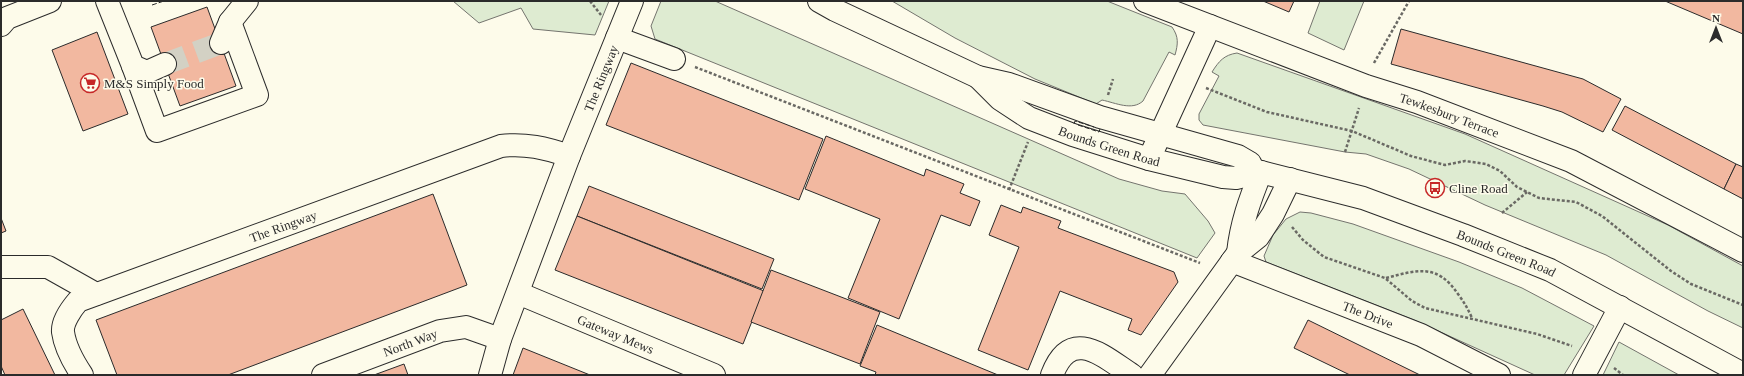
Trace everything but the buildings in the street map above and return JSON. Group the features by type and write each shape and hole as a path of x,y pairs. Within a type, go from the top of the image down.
{"main road":[{"path":"3,20 50,1"},
{"path":"107,1 157,131 257,95 230,22"},
{"path":"221,43 230,22 247,1"},
{"name":"The Ringway","path":"490,375 500,339 569,156 632,1"},
{"name":"Bounds Green Road","path":"819,1 978,78 1009,84 1100,117 1238,156 1250,162 1257,171"},
{"name":"Tewkesbury Terrace","path":"1145,1 1366,86 1417,102 1571,161 1743,251"},
{"path":"1149,159 1210,26"},
{"path":"617,38 674,59"},
{"path":"133,66 147,72 165,64"},
{"name":"Bounds Green Road","path":"978,78 1000,99 1029,118 1073,135 1149,159 1223,177 1236,178 1257,171 1290,179 1363,198 1464,234 1550,270 1620,306 1743,374"},
{"name":"The Ringway","path":"82,375 73,361 62,331 70,310 78,301 501,146 518,144 540,147 569,156"},
{"path":"1235,257 1257,171"},
{"path":"1150,375 1235,257 1258,237 1273,214 1290,179"},
{"name":"The Drive","path":"1235,257 1421,335 1499,375"},
{"path":"1,267 48,267 96,294"},
{"name":"Gateway Mews","path":"518,293 714,375"},
{"path":"1589,366 1620,306"},
{"name":"North Way","path":"323,375 440,331 466,327 500,339"},
{"path":"1052,375 1057,362 1067,352 1076,348 1092,349 1107,357 1132,375"}],"path":[{"path":"590,1 605,20"},
{"path":"1374,64 1409,1"},
{"path":"674,59 1200,263"},
{"path":"1106,101 1113,79"},
{"path":"1200,86 1267,112 1352,131 1411,156 1445,165 1465,161 1486,164 1500,172 1517,187 1539,198 1576,202 1602,216 1672,271 1691,284 1743,305"},
{"path":"1345,152 1366,86"},
{"path":"1009,190 1030,139"},
{"path":"1502,213 1527,192"},
{"path":"1290,224 1303,240 1324,257 1385,278 1412,301 1426,308 1537,334 1589,366 1623,375"},
{"path":"1385,278 1412,272 1428,272 1443,276 1452,284 1468,307 1472,318"}],"green space":[{"path":"453,1 609,1 595,35 533,29 521,8 479,23"},
{"path":"661,1 715,1 1119,179 1162,191 1185,194 1208,221 1215,233 1197,258 655,39 651,26"},
{"path":"892,1 1107,1 1172,27 1177,37 1177,47 1175,55 1169,52 1143,101 1139,104 1129,106 1102,100 1096,104 1035,79 955,38"},
{"path":"1320,1 1364,1 1344,50 1308,33"},
{"path":"1237,53 1465,134 1668,225 1743,266 1743,328 1708,311 1606,255 1485,205 1409,169 1366,154 1345,152 1203,125 1199,120 1199,114 1219,76 1212,72 1222,59"},
{"path":"1300,212 1311,213 1353,224 1459,262 1522,288 1594,326 1564,375 1535,375 1414,320 1266,262 1264,256 1273,235 1286,219"},
{"path":"1619,342 1679,375 1603,375"}],"tunnel":[{"path":"165,64 221,43"}],"fence":[{"path":"152,5 164,1"},
{"path":"1074,124 1075,121 1094,127"},
{"path":"1078,125 1099,132 1100,129"}],"place":[{"name":"M&S Simply Food","path":"90,83"},
{"name":"Cline Road","path":"1435,188"}]}
